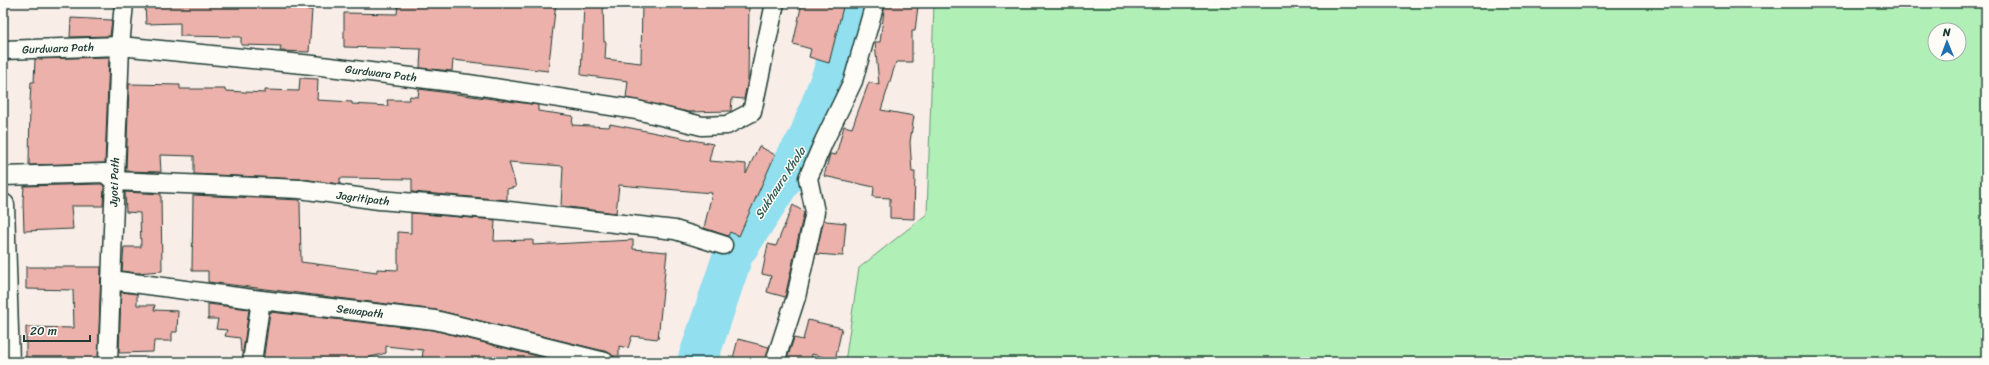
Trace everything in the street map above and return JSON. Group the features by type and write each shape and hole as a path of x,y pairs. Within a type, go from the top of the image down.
{"street":[{"name":"Jyoti Path","path":"108,362 120,46 124,3"},
{"name":"Gurdwara Path","path":"3,50 120,46 313,65 468,84 637,110 702,126 728,125 752,112 775,3"},
{"path":"775,362 796,297 815,212 808,178 853,81 875,3"},
{"name":"Jagritipath","path":"3,176 105,173 114,181 300,189 380,200 501,210 675,230 723,245"},
{"path":"3,205 8,362"},
{"name":"Sewapath","path":"111,280 261,300 435,320 553,355 605,362"},
{"path":"252,362 261,300"}],"green space":[{"path":"934,3 1986,3 1986,362 845,362 859,268 927,214"}],"building":[{"path":"145,3 232,5 232,3 303,3 303,9 312,10 309,52 280,51 281,46 241,45 241,37 180,36 180,23 146,24"},
{"path":"398,3 417,3 417,5 556,3 548,71 453,60 452,71 420,68 421,49 344,47 344,13 397,14"},
{"path":"584,3 603,3 604,42 606,42 605,59 641,63 642,3 749,3 748,79 744,99 732,98 731,111 688,112 626,98 628,81 581,75"},
{"path":"802,3 844,3 829,63 809,57 811,49 793,44"},
{"path":"885,3 918,6 915,31 912,31 912,62 896,62 881,110 914,116 910,142 912,172 915,172 914,219 890,218 890,198 873,197 874,187 824,176 830,154 836,155 844,126 852,128 869,82 879,85 875,42 880,42"},
{"path":"71,18 112,20 110,36 70,37"},
{"path":"109,57 105,163 29,165 31,82 34,82 35,59"},
{"path":"300,78 318,79 317,100 352,102 352,104 388,106 387,100 409,100 410,96 418,97 419,89 538,105 538,111 573,116 572,125 609,127 610,124 713,144 709,161 746,164 746,174 759,146 775,155 739,236 730,232 728,236 704,228 712,193 619,185 616,213 561,206 563,166 509,162 516,187 507,189 507,200 412,192 412,179 340,178 340,184 301,179 194,174 194,156 160,155 161,172 126,171 129,84 180,85 180,89 225,89 225,91 265,93 265,90 299,91"},
{"path":"101,184 104,186 103,206 71,206 73,229 24,231 24,186"},
{"path":"125,192 161,194 162,271 137,273 122,271 124,247 141,247 140,213 126,212"},
{"path":"193,195 300,200 301,262 377,272 377,269 398,270 398,232 411,233 411,213 495,220 494,241 533,240 533,245 633,240 633,249 667,252 658,339 632,336 628,348 619,346 619,356 613,356 608,352 436,310 208,282 208,271 192,271"},
{"path":"793,205 804,212 785,297 767,292 771,276 762,274 768,244 776,246"},
{"path":"824,219 826,221 846,223 843,256 816,254"},
{"path":"26,267 101,267 98,362 26,362 26,327 74,328 73,290 26,289"},
{"path":"121,292 137,294 137,305 155,305 154,310 178,311 177,332 172,332 172,341 154,341 153,352 119,353"},
{"path":"208,304 249,309 243,352 241,352 240,338 225,336 227,330 216,329 218,319 208,319"},
{"path":"270,312 433,330 561,362 422,362 423,350 386,346 386,353 352,362 263,362"},
{"path":"808,320 842,328 835,360 812,354 811,362 786,362 794,338 803,340"},
{"path":"738,339 769,347 765,362 732,362"}],"waterway":[{"name":"Sukhaura Khola","path":"697,362 733,255 808,139 859,3"}]}
